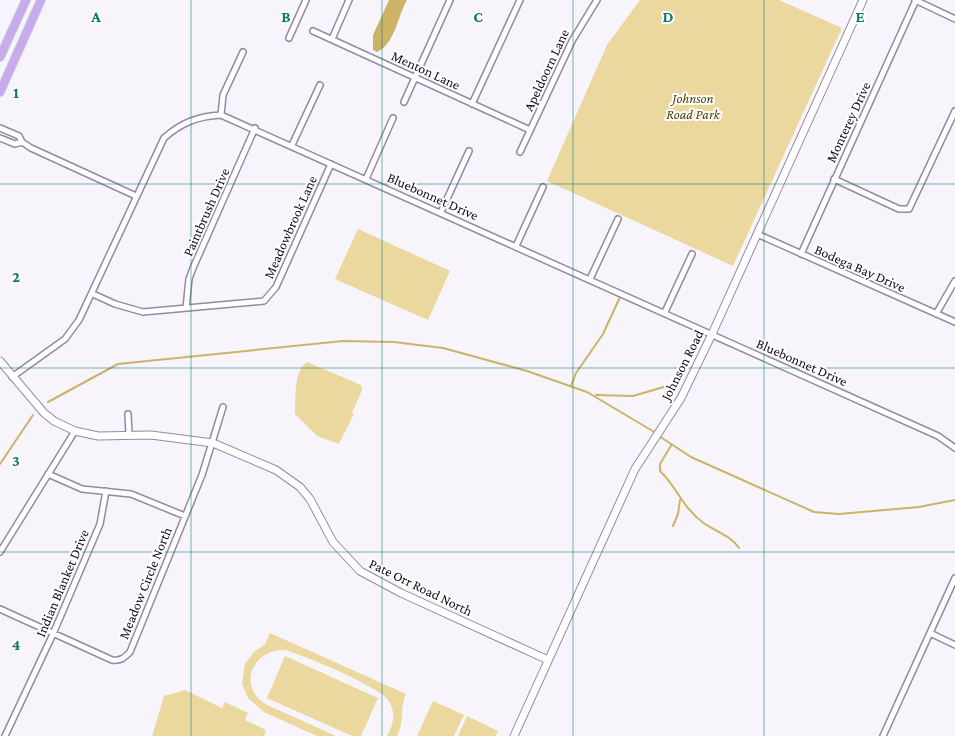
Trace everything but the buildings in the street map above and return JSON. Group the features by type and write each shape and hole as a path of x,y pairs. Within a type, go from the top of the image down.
{"main road":[{"path":"0,57 26,0"},
{"path":"0,92 41,0"},
{"name":"Johnson Road","path":"514,736 635,469 666,424 712,334 863,0"},
{"name":"Pate Orr Road North","path":"0,361 44,413 76,431 98,436 151,435 213,443 276,470 300,487 310,499 333,542 360,571 401,593 548,660"}],"street":[{"path":"289,38 306,0"},
{"path":"332,39 349,0"},
{"path":"404,102 450,0"},
{"path":"472,104 520,0"},
{"name":"Apeldoorn Lane","path":"520,152 572,41 597,0"},
{"path":"916,0 955,19"},
{"name":"Monterey Drive","path":"801,254 916,0"},
{"name":"Menton Lane","path":"313,31 530,130"},
{"path":"221,115 223,95 242,52"},
{"path":"292,145 320,85"},
{"path":"834,179 899,209 909,209 955,111"},
{"name":"Bluebonnet Drive","path":"12,377 65,339 79,320 93,294 164,138 174,129 194,118 221,115 255,128 331,164 665,312 954,445"},
{"path":"366,178 393,118"},
{"path":"0,128 19,136 22,142 136,196"},
{"name":"Paintbrush Drive","path":"186,308 189,278 255,128"},
{"path":"0,138 15,144 22,142"},
{"path":"441,212 469,151"},
{"name":"Meadowbrook Lane","path":"93,294 115,304 143,312 264,301 276,287 331,164"},
{"path":"516,246 543,187"},
{"path":"590,279 618,219"},
{"name":"Bodega Bay Drive","path":"757,234 955,322"},
{"path":"665,312 692,254"},
{"path":"936,314 955,281"},
{"name":"Meadow Circle North","path":"53,634 112,660 121,660 130,652 213,443 222,407"},
{"path":"128,414 129,435"},
{"path":"0,552 76,431"},
{"path":"48,474 72,486 131,494 185,516"},
{"name":"Indian Blanket Drive","path":"5,736 53,634 100,524 106,491"},
{"path":"883,736 955,578"},
{"path":"0,609 53,634"},
{"path":"930,633 955,645"}],"green space":[{"name":"Johnson Road Park","path":"640,0 779,0 842,28 733,266 547,181 607,45"},
{"path":"358,229 450,271 428,320 335,279"},
{"path":"307,362 361,385 362,390 352,413 354,414 339,444 317,436 295,414 297,379 299,372"},
{"path":"270,633 406,694 401,725 397,736 387,736 393,722 393,714 391,704 382,694 340,672 284,650 263,656 256,663 250,680 252,689 258,698 267,705 336,736 317,736 264,712 248,698 242,684 245,664 254,652 265,644"},
{"path":"285,656 378,698 361,736 352,736 267,698"},
{"path":"185,690 222,708 225,702 248,713 245,720 266,730 264,736 152,736 164,696"},
{"path":"433,701 464,715 454,736 417,736"},
{"path":"467,716 498,731 496,736 458,736"}],"shaded area":[{"path":"389,0 407,0 388,43 377,52 373,50 373,35"}],"waterway":[{"path":"571,386 576,373 603,334 620,297"},
{"path":"48,402 118,364 343,341 394,342 443,348 527,371 587,392 656,433"},
{"path":"596,395 633,396 674,384"},
{"path":"0,464 33,415"},
{"path":"659,436 691,457 814,512 839,514 919,507 955,500"},
{"path":"672,444 660,464 660,471 697,518 727,537 739,548"},
{"path":"673,526 678,514 680,500"}]}
